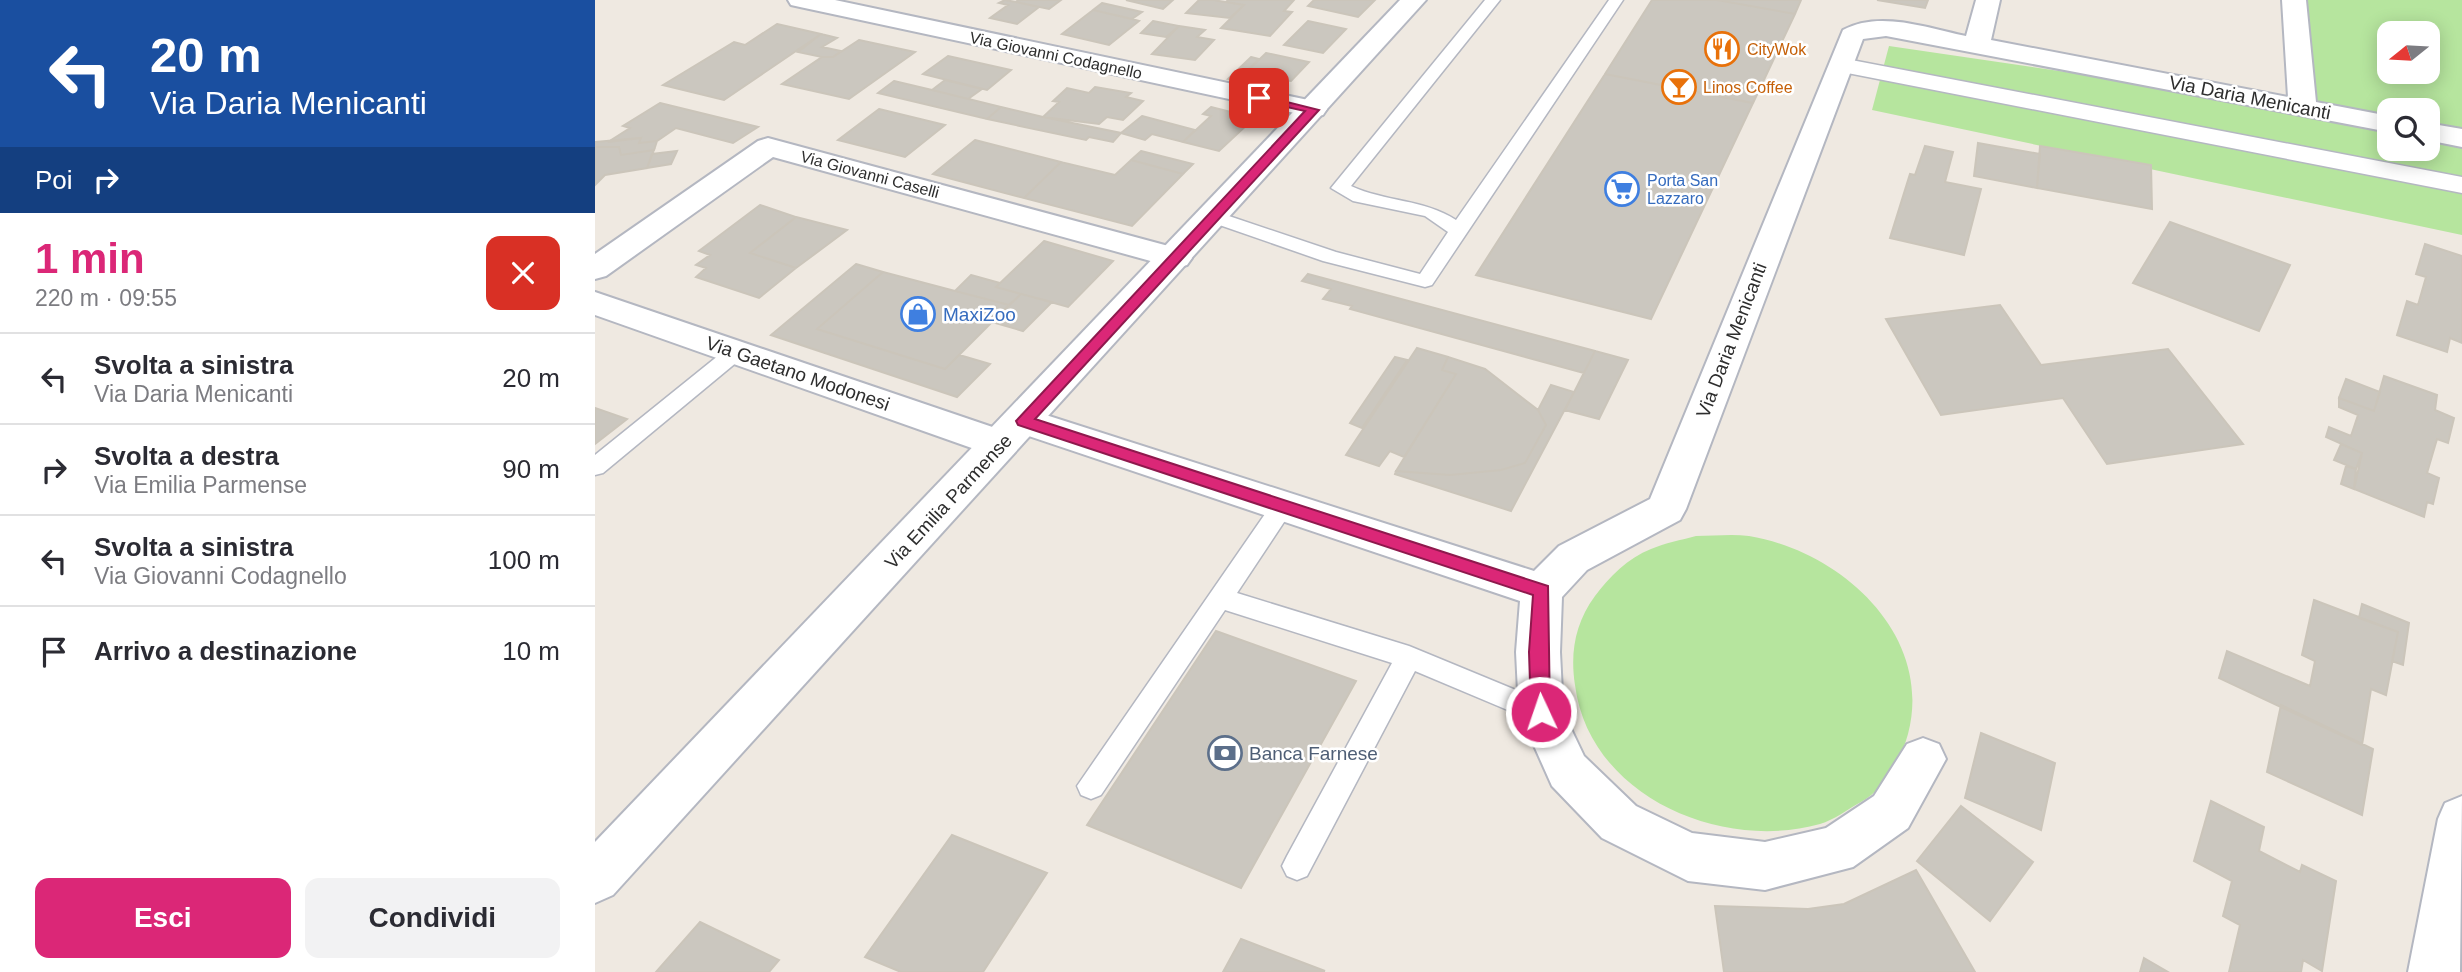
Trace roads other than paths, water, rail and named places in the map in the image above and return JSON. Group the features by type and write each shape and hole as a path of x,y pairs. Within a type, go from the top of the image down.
{"street":[{"name":"Via Giovanni Codagnello","path":"800,0 1313,110"},
{"name":"Via Emilia Parmense","path":"595,878 1414,0"},
{"path":"1977,44 1988,0"},
{"path":"2294,0 2303,107"},
{"name":"Via Daria Menicanti","path":"1542,591 1573,558 1666,509 1852,34 1875,27 1977,44 2377,122"},
{"path":"1841,65 2462,185"},
{"path":"2440,134 2462,138"},
{"name":"Via Giovanni Caselli","path":"595,269 768,147 1176,258"},
{"name":"Via Gaetano Modonesi","path":"595,303 736,352 1012,433"},
{"path":"1012,433 1282,507 1542,591 1538,652 1541,712 1568,771 1619,822 1688,856 1765,866 1836,850 1891,812 1923,758"},
{"path":"2434,972 2462,819"}],"lane":[{"path":"1458,230 1431,212 1359,197 1340,188 1493,0"},
{"path":"1214,217 1330,257 1425,281 1616,0"},
{"path":"595,467 736,352"},
{"path":"1091,786 1282,507"},
{"path":"1219,598 1409,657 1541,712"},
{"path":"1297,866 1409,657"}],"place":[{"name":"CityWok","path":"1722,49"},
{"name":"Linos Coffee","path":"1679,87"},
{"name":"Porta San Lazzaro","path":"1622,189"},
{"name":"MaxiZoo","path":"918,314"},
{"name":"Banca Farnese","path":"1225,753"}]}
